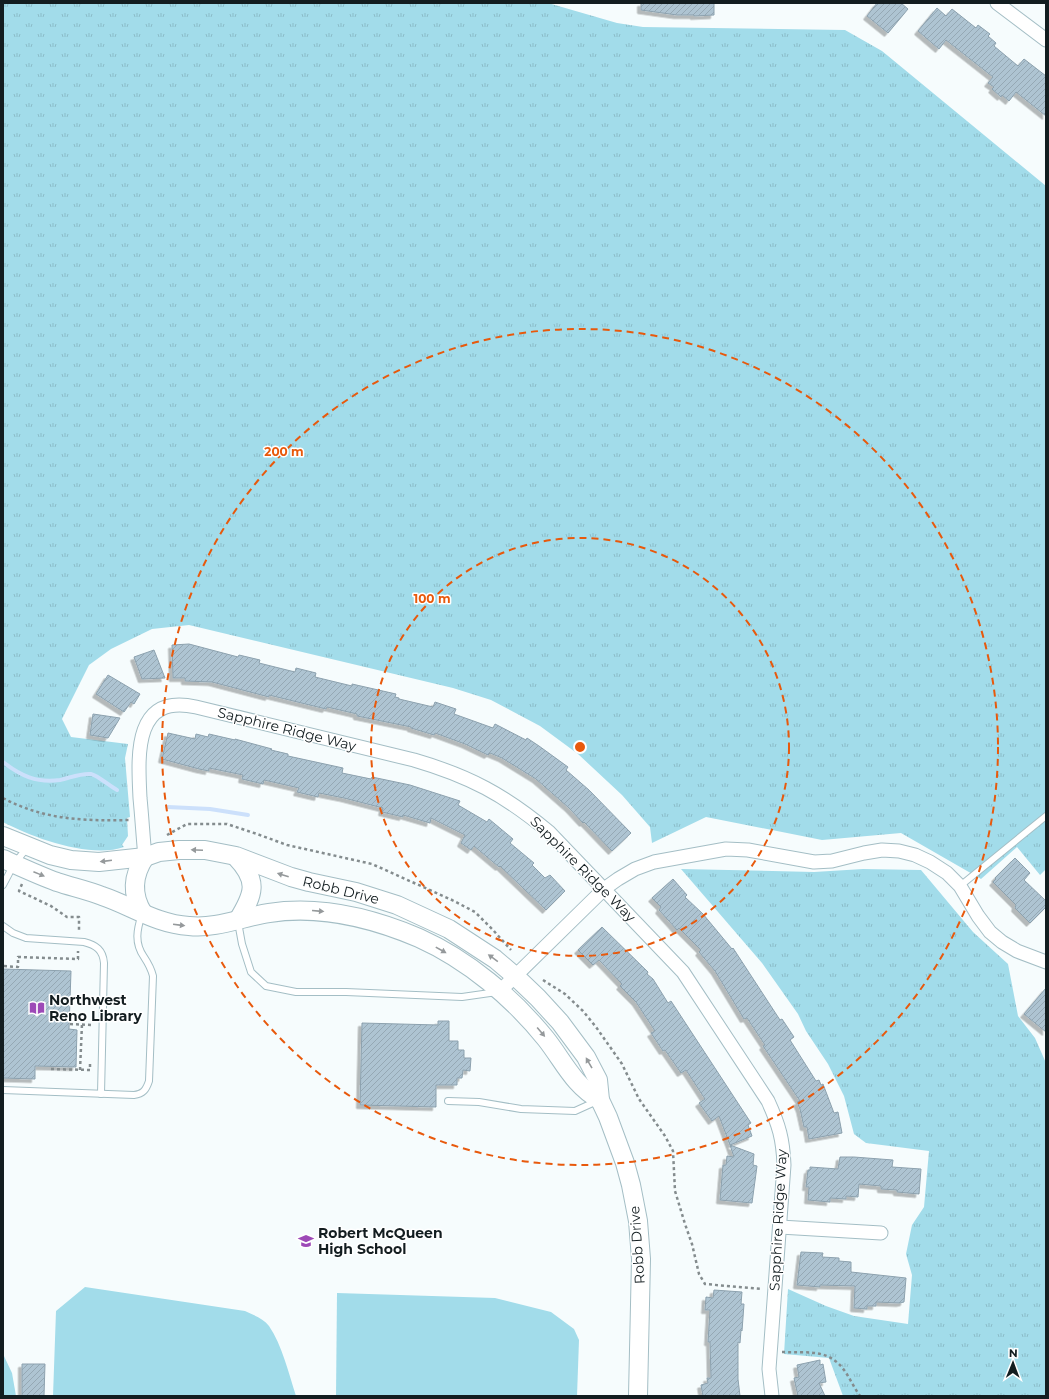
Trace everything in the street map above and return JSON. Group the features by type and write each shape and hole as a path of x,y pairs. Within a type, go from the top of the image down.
{"street":[{"path":"996,3 1046,40"},
{"name":"Sapphire Ridge Way","path":"144,857 138,762 142,736 144,728 151,717 161,709 169,706 182,705 442,768 471,780 498,794 525,812 548,832 683,972 768,1101 777,1121 783,1143 784,1165 769,1369 772,1396"},
{"name":"Robb Drive","path":"3,836 50,855 71,860 99,862 144,857 167,851 192,850 205,850 236,856 291,877 356,892 397,905 449,929 495,959 515,976 560,1022 586,1057 598,1080 600,1100 608,1116 625,1163 638,1220 641,1259 638,1396"},
{"path":"500,991 604,889 618,879 635,869 654,862 726,849 748,850 814,862 832,861 882,850 915,855 930,862 947,873 960,886 978,916 990,932 1002,942 1017,951 1046,962"},
{"path":"236,856 250,876 251,887 251,896 238,920"},
{"path":"143,913 138,904 134,890 137,869 144,857"},
{"name":"Robb Drive","path":"9,861 55,881 103,896 163,922 190,927 210,926 269,913 312,910 338,913 367,920 418,938 441,949 500,991 534,1025 582,1088 600,1100"},
{"path":"780,1227 881,1233"}],"lane":[{"path":"960,886 1046,816"},
{"path":"3,885 9,861 28,847"},
{"path":"3,1090 140,1094 147,1087 149,1081 153,976 138,944 138,929 143,913"},
{"path":"238,920 242,944 251,972 266,986 296,992 346,992 462,998 500,991"},
{"path":"3,926 13,933 26,938 84,942 92,944 104,957 101,1094"},
{"path":"448,1101 479,1102 520,1109 575,1111 600,1100"}],"path":[{"path":"3,798 36,812 52,816 79,820 129,820"},
{"path":"23,880 19,891 51,906 68,917 79,917 79,930"},
{"path":"4,966 18,967 18,957 78,959 78,947"},
{"path":"92,1017 92,1032"},
{"path":"70,1024 92,1025"},
{"path":"80,1070 82,1024"},
{"path":"51,1069 90,1070 90,1063"},
{"path":"770,1353 782,1352 822,1354 830,1356 843,1368 860,1396"}],"green space":[{"path":"3,3 548,3 617,23 643,27 845,30 882,51 1046,186 1046,869 1040,875 1017,847 981,879 901,833 822,840 706,817 652,843 650,827 622,795 578,754 540,726 491,700 453,688 189,625 152,629 111,649 89,665 62,719 71,737 128,744 125,758 130,817 127,818 128,836 122,845 124,847 111,850 79,849 46,840 3,822"},
{"path":"681,869 814,872 863,869 921,870 973,932 1008,964 1018,1016 1035,1038 1046,1063 1046,1396 843,1396 829,1358 784,1354 788,1289 826,1306 854,1316 908,1324 912,1275 906,1254 912,1225 924,1207 929,1151 866,1143 854,1134 844,1096 828,1064 806,1031 798,1014 762,963"},
{"path":"85,1287 245,1311 258,1317 269,1326 278,1342 296,1396 53,1396 56,1311"},
{"path":"337,1293 495,1298 551,1312 574,1329 579,1340 577,1396 336,1396"},
{"path":"3,1354 12,1373 16,1396 3,1396"}],"building":[{"path":"641,3 714,3 714,15 677,15 641,10"},
{"path":"877,3 901,3 908,9 888,33 867,16"},
{"path":"937,8 946,16 952,9 976,28 978,25 990,34 988,36 996,43 994,46 1018,66 1024,59 1046,76 1046,116 1016,92 1009,101 1002,95 1001,97 992,89 994,87 988,83 993,77 946,40 939,49 918,31"},
{"path":"189,644 238,657 239,655 260,660 259,663 295,672 296,668 316,673 315,677 352,686 352,684 396,694 395,697 399,699 433,707 435,702 456,709 454,714 493,728 495,724 526,740 527,738 568,767 566,770 589,790 631,833 612,851 584,822 583,823 569,808 536,779 502,758 490,753 488,755 465,744 435,733 434,735 411,727 357,716 357,714 327,707 326,709 269,695 269,697 212,682 185,681 185,678 173,678 172,645"},
{"path":"154,650 165,678 142,679 134,657"},
{"path":"108,675 140,694 134,704 131,702 124,712 96,694"},
{"path":"93,714 120,718 108,738 90,735"},
{"path":"168,733 195,739 196,734 208,737 209,734 235,739 288,754 288,756 343,768 342,773 371,779 372,777 410,785 460,801 458,805 487,822 489,819 513,839 510,843 534,863 532,865 545,878 550,875 565,891 546,910 500,866 499,867 474,846 471,850 461,843 465,835 431,818 430,823 403,815 403,817 382,812 383,808 344,798 319,793 318,797 297,792 299,788 264,780 263,784 242,779 243,775 209,768 209,771 162,759"},
{"path":"1015,858 1030,873 1024,880 1046,901 1046,907 1030,923 1015,908 1016,905 993,882 996,879 995,878"},
{"path":"673,879 687,895 685,897 703,914 732,949 733,948 780,1020 782,1019 794,1037 790,1040 816,1081 819,1080 821,1085 823,1084 834,1113 838,1112 842,1133 809,1139 807,1127 804,1127 797,1102 800,1101 763,1046 765,1045 747,1018 744,1019 715,971 699,952 701,950 679,928 677,930 659,910 661,907 652,898"},
{"path":"602,927 648,972 647,974 653,979 668,1003 671,1001 751,1123 748,1125 752,1136 730,1145 719,1116 712,1121 699,1103 705,1099 686,1070 681,1073 665,1050 663,1051 651,1033 655,1031 636,1002 620,986 622,984 599,960 593,965 578,950"},
{"name":"Northwest Reno Library","path":"3,969 71,971 69,1029 77,1030 76,1067 35,1066 35,1079 3,1078"},
{"path":"1046,988 1046,1032 1024,1014"},
{"path":"438,1021 449,1021 449,1041 458,1041 458,1050 464,1050 464,1058 471,1058 470,1071 463,1070 462,1078 457,1078 457,1085 436,1085 436,1107 360,1105 362,1023 438,1025"},
{"path":"730,1145 754,1154 753,1165 757,1166 752,1203 720,1200 723,1165 726,1165 727,1156 734,1157"},
{"path":"840,1157 893,1160 892,1167 921,1169 919,1194 881,1189 881,1186 859,1184 858,1197 846,1196 846,1199 830,1198 830,1202 808,1200 809,1187 806,1187 808,1170 810,1170 810,1167 838,1169"},
{"path":"801,1252 823,1253 822,1257 839,1258 839,1261 851,1262 851,1272 906,1278 904,1302 876,1302 876,1306 867,1306 867,1309 854,1308 855,1286 820,1285 820,1287 797,1285"},
{"path":"714,1290 742,1292 741,1304 744,1304 742,1331 741,1330 740,1343 738,1342 738,1379 740,1396 703,1396 701,1385 708,1383 707,1378 711,1378 710,1342 708,1342 710,1310 705,1310 706,1297 713,1298"},
{"path":"820,1360 820,1365 823,1364 826,1382 819,1383 825,1396 798,1396 794,1378 799,1377 797,1365"},
{"path":"22,1364 45,1364 44,1396 22,1396"}],"waterway":[{"path":"3,762 23,775 36,779 51,781 91,774 97,776 117,790"},
{"path":"168,807 210,809 248,815"}],"place":[{"name":"Northwest Reno Library","path":"37,1008"},
{"name":"Robert McQueen High School","path":"306,1241"}]}
